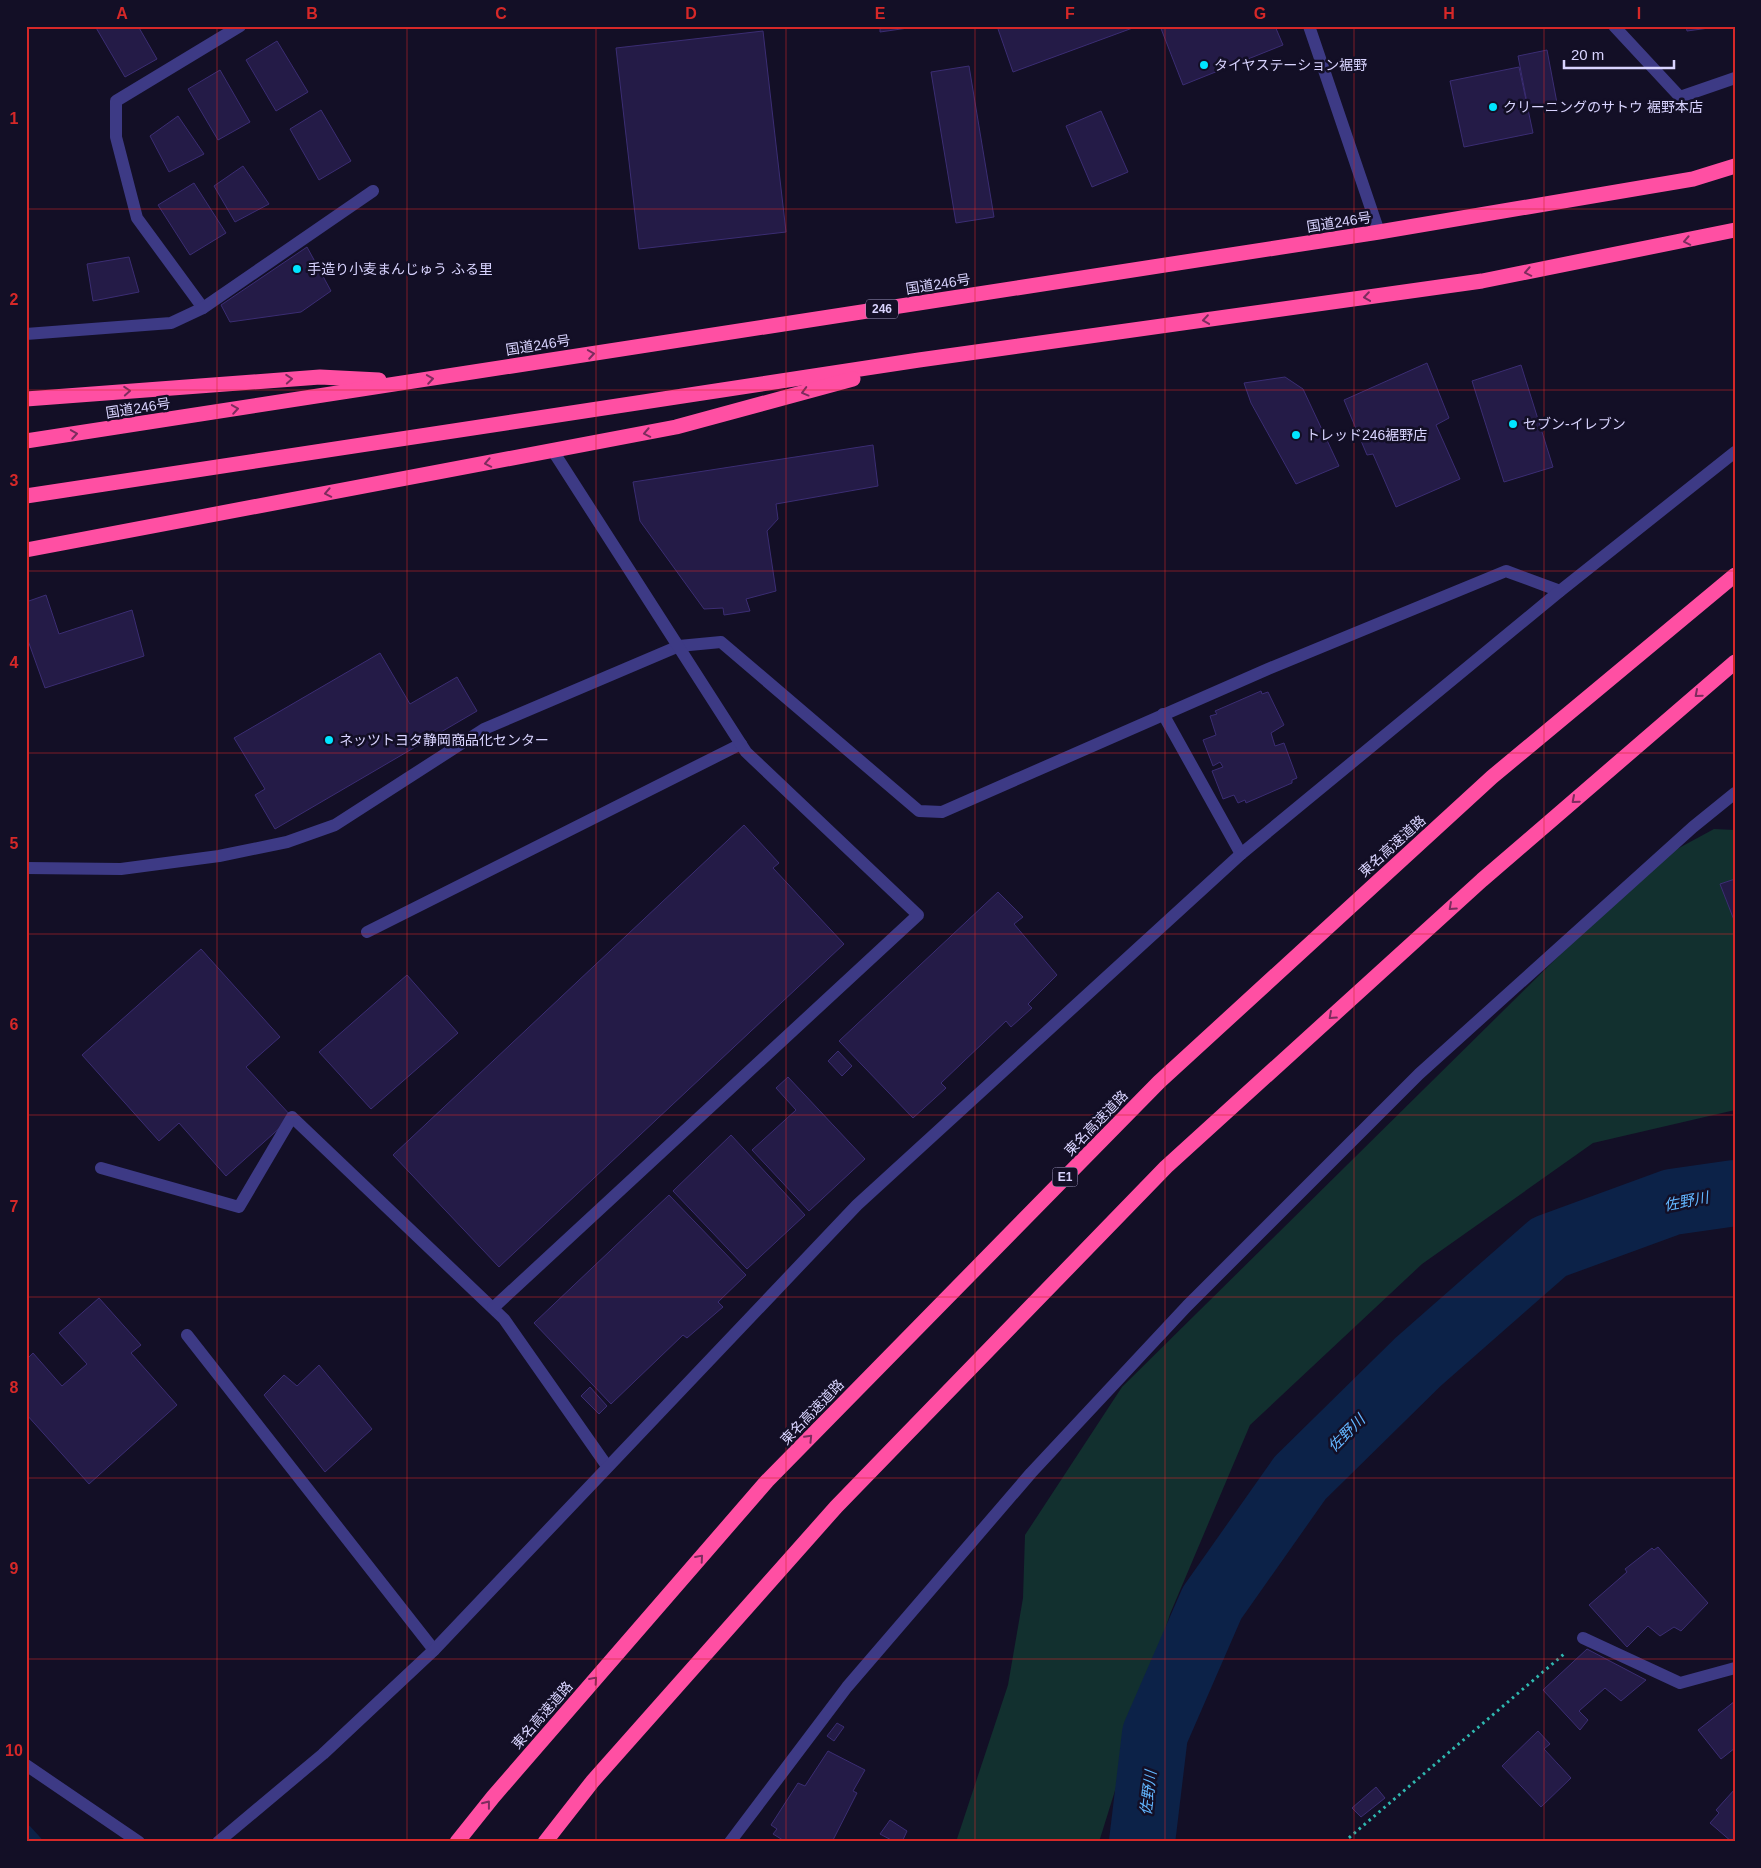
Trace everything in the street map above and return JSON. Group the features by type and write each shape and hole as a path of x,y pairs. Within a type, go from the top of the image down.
{"highway":[{"name":"国道246号","path":"26,442 1379,232 1694,179 1735,166"},
{"path":"26,496 919,360 1482,281 1735,230"},
{"path":"26,550 676,427 919,360"},
{"path":"26,399 320,376 408,382"},
{"name":"東名高速道路","path":"457,1842 493,1797 767,1481 1159,1082 1492,777 1735,575"},
{"path":"545,1842 592,1782 836,1507 1166,1167 1482,880 1735,662"}],"street":[{"path":"204,308 137,218 116,137 116,101 240,26"},
{"path":"1309,26 1379,232"},
{"path":"1614,26 1680,97 1735,78"},
{"path":"26,334 171,323 204,308 373,191"},
{"path":"492,1308 918,914 746,752 553,451"},
{"path":"218,1842 323,1754 434,1650 857,1205 1241,854 1560,591 1735,452"},
{"path":"26,868 121,869 219,856 287,842 335,824 484,729 679,646 721,642 919,811 942,812 1163,714 1506,570 1560,591"},
{"path":"1163,714 1241,854"},
{"path":"366,932 741,744"},
{"path":"730,1842 847,1687 1031,1473 1186,1306 1419,1074 1693,827 1735,793"},
{"path":"100,1168 239,1207 292,1118 504,1319 607,1466"},
{"path":"187,1335 434,1650"},
{"path":"1583,1638 1680,1682 1735,1668"},
{"path":"26,1765 139,1842"}],"path":[{"path":"1344,1842 1583,1638"}],"green space":[{"path":"1714,829 1735,830 1735,1110 1593,1143 1422,1264 1250,1425 1170,1614 1099,1842 956,1842 1008,1685 1023,1598 1025,1535 1122,1387 1655,861"}],"building":[{"path":"95,26 138,26 157,59 125,77"},
{"path":"880,26 922,26 880,32"},
{"path":"997,26 1138,26 1013,72"},
{"name":"タイヤステーション裾野","path":"1160,26 1275,26 1283,45 1183,85"},
{"path":"1686,26 1724,26 1687,31"},
{"path":"763,31 786,232 639,249 616,48"},
{"path":"277,41 308,92 276,111 246,60"},
{"path":"1547,50 1557,103 1528,108 1518,56"},
{"path":"969,66 994,217 956,223 931,72"},
{"path":"1519,67 1533,133 1464,147 1450,81"},
{"path":"220,70 250,122 218,140 188,89"},
{"path":"321,110 351,161 319,180 290,129"},
{"path":"1101,111 1128,172 1092,187 1066,126"},
{"path":"178,116 204,154 169,172 150,136"},
{"path":"243,166 269,204 235,222 214,186"},
{"path":"194,183 226,233 190,255 158,205"},
{"name":"手造り小麦まんじゅう ふる里","path":"307,247 331,291 301,312 230,322 221,305"},
{"path":"129,257 139,292 93,301 87,264"},
{"path":"1427,363 1449,418 1436,425 1460,479 1396,507 1373,454 1367,455 1344,400"},
{"name":"セブン-イレブン","path":"1521,365 1553,467 1504,482 1472,381"},
{"name":"トレッド246裾野店","path":"1285,377 1303,389 1339,466 1296,484 1251,403 1244,383"},
{"path":"873,445 878,486 776,504 778,519 767,531 776,591 746,599 750,611 724,615 723,608 704,609 640,521 633,482"},
{"path":"46,595 59,634 132,610 144,656 45,688 26,635 26,602"},
{"path":"380,653 410,704 457,677 477,711 275,829 255,795 265,789 234,738"},
{"path":"1261,691 1262,694 1268,692 1284,725 1271,733 1275,746 1284,743 1297,778 1292,780 1292,783 1246,803 1245,800 1238,803 1234,795 1223,799 1212,771 1223,767 1220,762 1213,766 1203,740 1216,735 1210,716 1217,714 1215,711"},
{"path":"744,825 779,863 773,868 844,944 499,1267 393,1155"},
{"path":"1735,879 1735,920 1734,920 1720,884"},
{"path":"998,892 1023,917 1014,924 1057,975 1028,1004 1032,1008 1011,1027 1006,1021 941,1083 946,1088 913,1118 839,1041"},
{"path":"201,949 280,1037 246,1067 292,1117 226,1176 179,1123 159,1141 82,1055"},
{"path":"407,975 458,1033 371,1109 319,1052"},
{"path":"838,1051 852,1066 842,1076 828,1061"},
{"path":"788,1077 865,1159 809,1211 752,1150 796,1110 776,1088"},
{"path":"731,1135 805,1215 747,1269 673,1191"},
{"path":"669,1195 746,1275 718,1302 723,1307 687,1338 683,1335 611,1404 534,1323"},
{"path":"99,1298 141,1345 131,1353 177,1405 89,1484 26,1414 26,1360 33,1353 62,1386 87,1364 59,1333"},
{"path":"319,1365 372,1429 325,1472 264,1395 284,1375 297,1386"},
{"path":"590,1387 607,1406 599,1414 581,1396"},
{"path":"1658,1547 1708,1603 1681,1631 1674,1627 1660,1636 1648,1626 1627,1647 1589,1605 1627,1572 1625,1569 1652,1548 1654,1550"},
{"path":"1587,1649 1646,1680 1621,1701 1605,1688 1579,1711 1588,1720 1580,1730 1543,1690"},
{"path":"1735,1701 1735,1748 1721,1759 1698,1730"},
{"path":"837,1723 844,1727 834,1741 827,1736"},
{"path":"1538,1731 1550,1744 1544,1749 1571,1778 1541,1807 1502,1766"},
{"path":"828,1751 865,1770 853,1791 857,1793 832,1842 786,1842 773,1834 777,1829 771,1825 798,1783 805,1786"},
{"path":"1376,1787 1385,1798 1361,1817 1352,1808"},
{"path":"1735,1789 1735,1842 1732,1842 1710,1823 1719,1813 1716,1810"},
{"path":"890,1820 907,1831 902,1842 895,1842 880,1834"}],"waterway":[{"name":"佐野川","path":"1142,1842 1155,1734 1212,1603 1300,1478 1418,1362 1549,1247 1672,1202 1735,1193"},
{"path":"26,1830 37,1842"}],"place":[{"name":"タイヤステーション裾野","path":"1204,65"},
{"name":"クリーニングのサトウ 裾野本店","path":"1493,107"},
{"name":"手造り小麦まんじゅう ふる里","path":"297,269"},
{"name":"セブン-イレブン","path":"1513,424"},
{"name":"トレッド246裾野店","path":"1296,435"},
{"name":"ネッツトヨタ静岡商品化センター","path":"329,740"}]}
